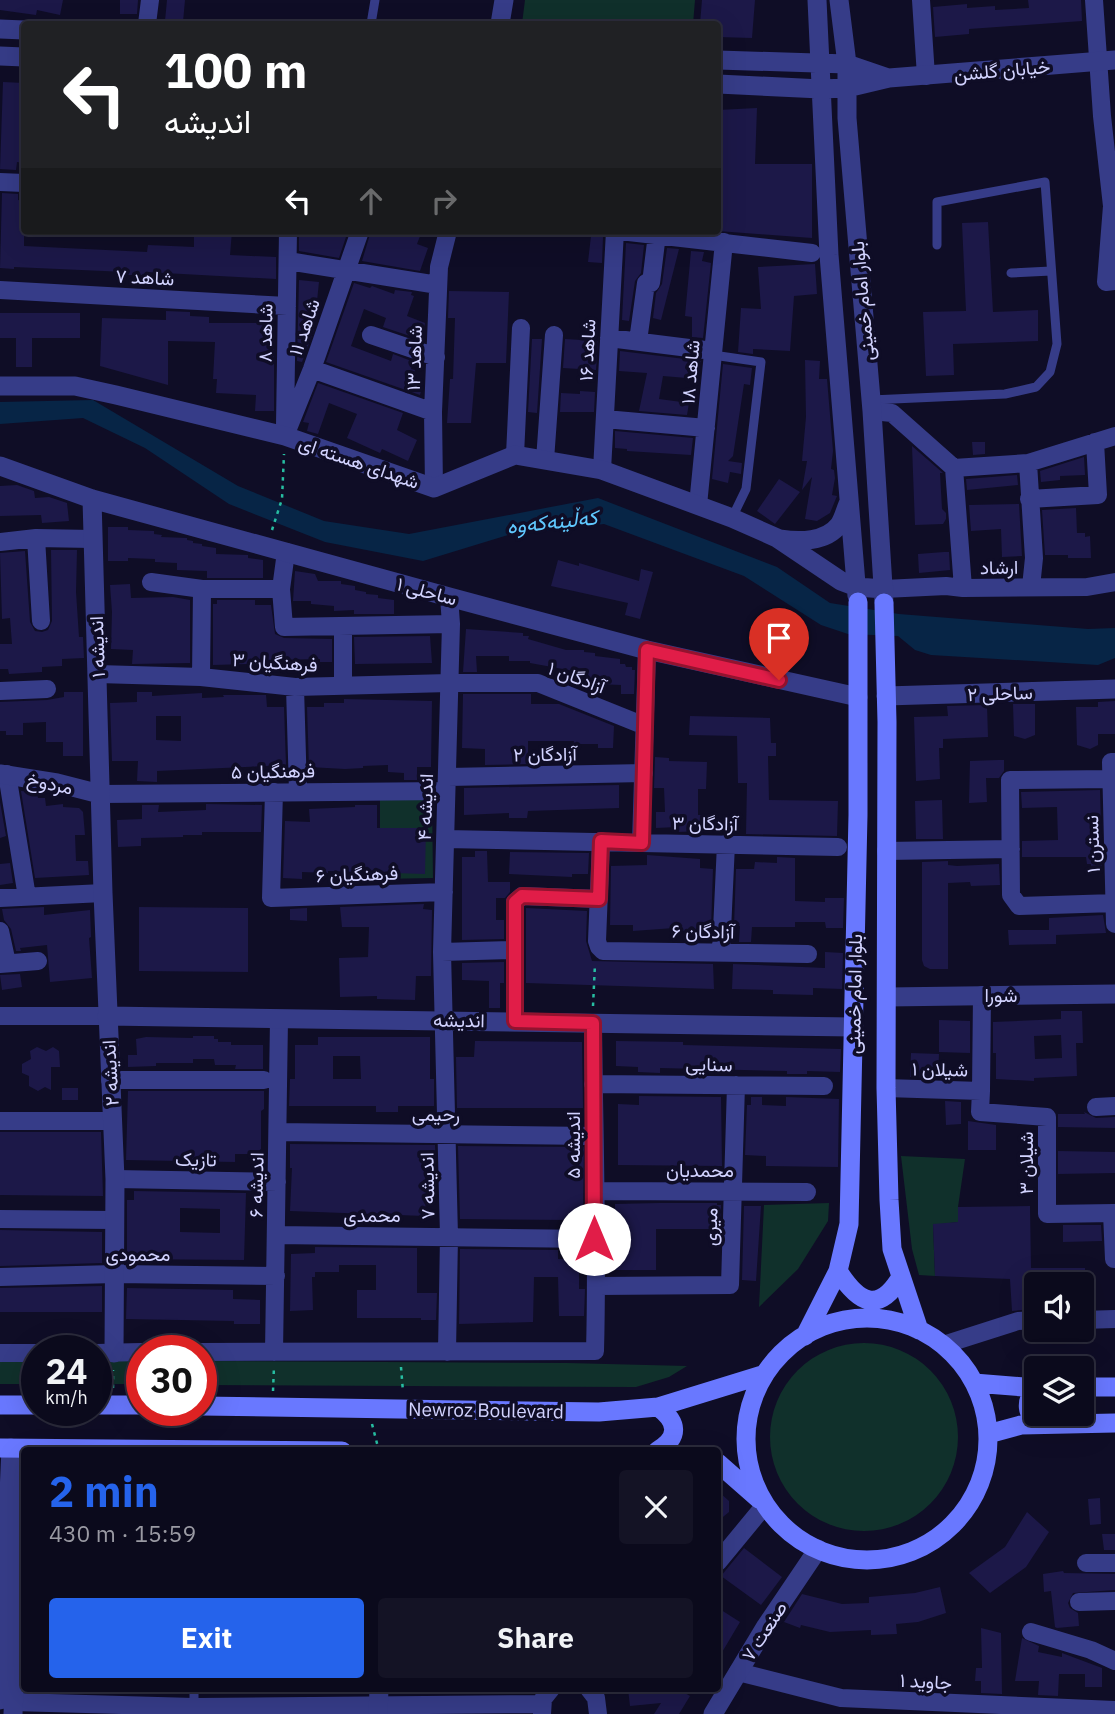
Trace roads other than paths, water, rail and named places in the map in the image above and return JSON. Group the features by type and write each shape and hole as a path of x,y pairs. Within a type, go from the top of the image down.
{"main road":[{"name":"بلوار امام خمینی","path":"805,1336 838,1271 849,1224 858,697 857,594"},
{"name":"بلوار امام خمینی","path":"884,596 886,1088 892,1248 919,1330"},
{"path":"838,1271 848,1287 861,1298 879,1300 892,1292 901,1277"},
{"path":"721,1466 765,1505 789,1531 818,1549 849,1558 881,1559 913,1550 934,1539 953,1524 973,1497 985,1467 988,1434 984,1408 964,1367 943,1345 919,1330 891,1321 842,1321 805,1336 783,1352 765,1374 754,1394 748,1416 748,1462 765,1505"},
{"name":"Newroz Boulevard","path":"217,1406 598,1412 658,1407 765,1374"},
{"path":"974,1383 1024,1387"},
{"path":"1094,1387 1115,1387"},
{"path":"0,1405 21,1405"},
{"path":"658,1407 672,1420 672,1438 663,1447"},
{"path":"1094,1423 1115,1423"},
{"path":"988,1434 1024,1425"}],"street":[{"path":"147,21 150,0"},
{"path":"500,21 504,0"},
{"name":"بلوار امام خمینی","path":"817,0 828,255 857,594"},
{"name":"بلوار امام خمینی","path":"839,0 847,64 846,118 872,405 884,596"},
{"path":"921,0 926,76"},
{"path":"1094,0 1106,61 1112,174 1113,206 1106,282 1115,281"},
{"path":"0,29 21,30"},
{"path":"0,56 21,57"},
{"path":"721,60 847,64"},
{"name":"خیابان گلشن","path":"721,84 847,88 889,78 1106,61"},
{"name":"خیابان گلشن","path":"847,64 889,78"},
{"path":"0,182 21,183"},
{"name":"شاهد ۸","path":"285,436 288,235"},
{"name":"شاهد ۱۱","path":"285,436 312,369 359,235"},
{"name":"شاهد ۱۳","path":"434,488 433,412 438,285 439,267 447,235"},
{"name":"شاهد ۱۶","path":"602,470 615,235"},
{"path":"638,341 646,283 651,283 657,235"},
{"path":"665,235 812,253"},
{"name":"شاهد ۱۸","path":"698,505 724,242"},
{"path":"288,261 438,285"},
{"name":"شاهد ۷","path":"0,290 287,306"},
{"path":"521,328 515,455 602,470 698,505 777,538 857,594 884,596"},
{"path":"370,335 436,357"},
{"path":"545,460 554,335"},
{"path":"609,338 713,353"},
{"path":"312,369 433,412"},
{"name":"شهدای هسته ای","path":"0,386 75,386 285,436 434,488 515,455"},
{"path":"872,405 892,413 954,468 963,588"},
{"path":"605,419 706,428"},
{"path":"954,468 1028,463 1115,436"},
{"path":"1029,499 1107,495 1095,442"},
{"path":"1028,463 1034,558 1031,587"},
{"name":"ساحلی ۱","path":"0,466 92,499 449,597 647,650 858,697"},
{"name":"اندیشه ۱","path":"92,499 100,794"},
{"path":"777,538 797,542 830,533 839,525 849,500"},
{"path":"36,538 41,621"},
{"path":"0,542 36,538 93,539"},
{"path":"286,552 281,589 284,627 451,624"},
{"path":"151,582 202,589 281,589"},
{"name":"ارشاد","path":"884,596 946,586 1087,587 1115,582"},
{"path":"201,677 202,589"},
{"name":"اندیشه ۴","path":"444,1019 442,952 451,624 449,597"},
{"path":"343,626 344,686"},
{"path":"642,843 647,650"},
{"name":"فرهنگیان ۳","path":"98,674 201,677 295,687 449,683"},
{"name":"آزادگان ۱","path":"449,683 538,683 645,726"},
{"path":"295,687 298,792"},
{"name":"ساحلی ۲","path":"886,696 1115,689"},
{"path":"0,691 47,690"},
{"path":"1112,767 1010,780 1011,895 1019,906 1115,904"},
{"name":"نسترن ۱","path":"1112,767 1115,924"},
{"name":"آزادگان ۲","path":"447,784 643,773"},
{"path":"3,774 27,897"},
{"name":"مردوخ","path":"3,774 100,794"},
{"name":"فرهنگیان ۵","path":"100,794 298,792 447,784"},
{"name":"فرهنگیان ۶","path":"274,792 271,898 444,892"},
{"name":"اندیشه ۲","path":"100,794 115,1179 115,1274 107,1335"},
{"name":"آزادگان ۳","path":"445,839 838,847"},
{"path":"515,1021 515,902 522,896 599,899 601,841"},
{"path":"721,952 726,844"},
{"path":"886,851 1011,849"},
{"path":"0,898 103,893"},
{"name":"آزادگان ۶","path":"599,899 599,947 603,951 808,954"},
{"path":"0,932 3,964 38,961"},
{"path":"442,952 514,950"},
{"name":"شیلان ۱","path":"886,1088 981,1091 982,995"},
{"name":"شورا","path":"887,997 1115,995"},
{"path":"0,1016 107,1016"},
{"name":"اندیشه","path":"107,1016 853,1027"},
{"name":"اندیشه ۶","path":"274,1352 279,1018"},
{"name":"اندیشه ۷","path":"444,1019 449,1236 447,1352"},
{"name":"اندیشه ۵","path":"447,1352 595,1351 597,1286 594,1239 593,1023"},
{"path":"110,1080 264,1080"},
{"name":"سنایی","path":"593,1084 824,1086"},
{"name":"میری","path":"597,1286 730,1285 736,1086"},
{"name":"شیلان ۳","path":"981,1091 980,1112 1047,1117 1047,1213 1113,1213"},
{"path":"1096,1107 1115,1106"},
{"path":"0,1121 113,1121"},
{"name":"رحیمی","path":"278,1132 593,1136"},
{"name":"تازیک","path":"115,1179 277,1182"},
{"name":"محمدیان","path":"594,1191 807,1192"},
{"path":"1111,1259 1113,1213"},
{"path":"0,1219 115,1220"},
{"name":"محمدی","path":"276,1235 594,1239"},
{"name":"محمودی","path":"0,1277 115,1274 276,1276"},
{"path":"1094,1320 1115,1319"},
{"path":"943,1345 1024,1321"},
{"path":"217,1352 447,1352"},
{"path":"0,1353 21,1353"},
{"path":"16,1449 10,1515 9,1705 194,1711 378,1703 545,1702"},
{"path":"10,1515 21,1485"},
{"path":"721,1558 765,1505"},
{"name":"صنعت ۷","path":"713,1714 818,1549"},
{"path":"1086,1563 1115,1563"},
{"path":"1079,1602 1115,1601"},
{"path":"1031,1632 1091,1650 1115,1661"},
{"name":"جاوید ۱","path":"738,1672 841,1698 1115,1710"},
{"path":"591,1692 596,1698 598,1714"}],"lane":[{"path":"372,21 375,0"},
{"path":"872,405 1005,394 1036,387 1050,372 1057,344 1045,182 937,202 937,245"},
{"path":"1011,274 1051,271"},
{"path":"713,353 761,362 746,489 732,518"},
{"path":"194,1692 194,1711"}],"water":[{"name":"کەڵینەکەوە","path":"93,400 238,486 324,521 409,534 598,498 777,567 830,603 899,614 1088,629 1115,628 1115,658 1098,665 931,655 915,650 898,636 848,634 821,625 744,576 604,524 508,535 423,561 325,542 229,504 145,448 83,418 0,424 0,402"}]}
